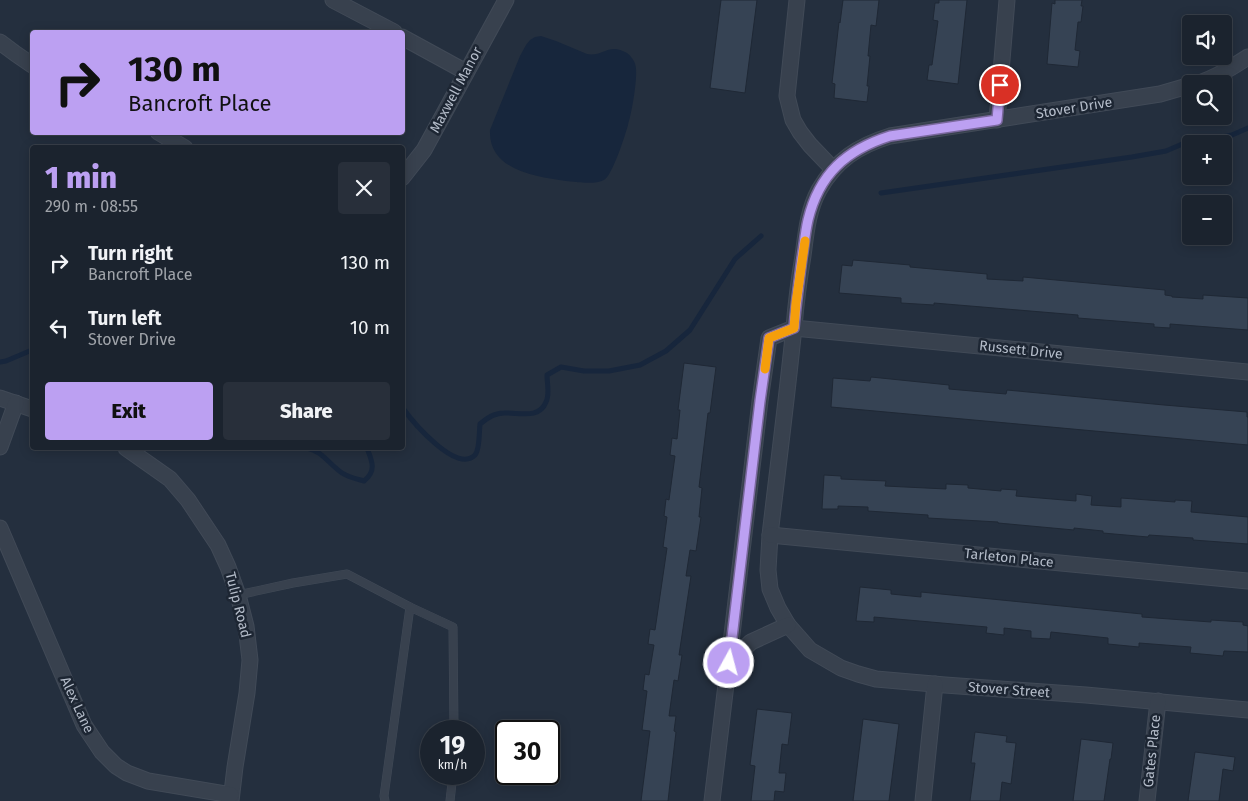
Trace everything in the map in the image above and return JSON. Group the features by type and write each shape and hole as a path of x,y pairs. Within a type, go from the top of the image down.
{"street":[{"path":"334,0 390,30"},
{"name":"Maxwell Manor","path":"405,174 424,150 506,0"},
{"path":"798,0 787,96 794,120 800,132 833,170"},
{"path":"997,120 1008,0"},
{"path":"405,39 466,72"},
{"path":"0,42 30,64"},
{"path":"1217,75 1248,57"},
{"name":"Stover Drive","path":"794,328 809,218 815,198 833,170 844,158 857,149 890,136 1160,94 1182,88"},
{"path":"163,135 180,145"},
{"path":"712,801 769,338 794,328"},
{"name":"Russett Drive","path":"794,328 1248,372"},
{"name":"Stover Street","path":"794,328 770,535 768,570 770,589 778,608 788,625 810,650 841,668 876,679 1248,710"},
{"path":"0,398 30,408"},
{"path":"0,447 16,403"},
{"name":"Tulip Road","path":"129,450 170,479 188,500 218,545 238,595 246,626 250,660 247,693 231,798"},
{"name":"Alex Lane","path":"0,528 84,725 102,752 116,766 128,773 148,780 231,798"},
{"name":"Tarleton Place","path":"770,535 1248,581"},
{"path":"729,663 751,642 788,625"},
{"path":"923,801 935,684"},
{"name":"Gates Place","path":"1147,801 1158,701"}],"lane":[{"path":"238,595 348,574 410,607 453,627 454,720"},
{"path":"385,801 385,787 410,607"},
{"path":"450,801 452,785"}],"water":[{"path":"541,36 587,54 597,54 611,49 621,50 627,53 634,62 636,81 630,119 611,171 600,182 580,182 528,174 505,163 491,144 490,130 520,56 530,40"}],"building":[{"path":"721,0 757,0 745,93 710,88"},
{"path":"843,0 879,0 876,26 871,25 867,102 834,98 835,84 832,83"},
{"path":"939,0 967,0 958,84 927,80 929,65 932,65 938,21 933,20 935,3 939,3"},
{"path":"1055,0 1082,0 1081,22 1078,22 1075,50 1080,51 1078,67 1047,64 1052,3 1055,4"},
{"path":"853,260 987,274 987,279 1023,281 1023,277 1165,290 1165,295 1172,297 1203,299 1203,295 1248,298 1248,330 1170,324 1170,328 1154,327 1154,324 1078,318 1078,315 934,303 934,305 901,303 901,298 839,293 842,265 852,266"},
{"path":"684,363 716,367 699,487 702,488 699,517 701,517 696,551 690,550 686,576 691,576 679,655 682,655 678,681 674,680 669,716 676,716 674,731 676,732 668,801 641,801 650,731 642,730 647,691 643,690 645,674 649,675 654,645 648,644 650,629 655,630 667,548 663,547 667,517 664,516 666,499 669,500 675,456 670,455 672,438 677,439 680,410 678,410"},
{"path":"871,377 949,385 949,389 1006,394 1007,390 1247,412 1248,445 831,407 833,378 870,381"},
{"path":"824,475 841,476 841,479 886,481 885,486 946,489 946,484 968,485 968,488 1001,491 1001,489 1017,490 1016,496 1076,501 1076,494 1092,496 1091,505 1121,507 1121,498 1175,502 1175,500 1192,501 1191,512 1248,517 1248,544 1193,540 1193,538 1103,533 1103,531 1074,528 1074,530 998,522 928,518 928,515 868,511 868,507 838,506 838,509 822,509"},
{"path":"860,587 891,590 891,594 921,597 921,592 1142,614 1142,617 1211,622 1211,620 1243,622 1243,625 1248,626 1248,652 1224,651 1223,656 1190,653 1191,647 1139,643 1139,647 1108,644 1108,638 1051,632 1050,639 1031,638 1031,631 1004,628 1004,635 986,633 987,627 874,617 874,622 856,621"},
{"path":"757,709 792,713 788,745 782,744 779,773 786,773 784,792 775,791 774,801 751,801 755,766 750,765"},
{"path":"863,719 899,724 889,801 853,801"},
{"path":"975,732 1007,736 1006,742 1016,743 1011,784 1002,782 1000,801 970,801 975,763 971,763"},
{"path":"1081,739 1113,743 1104,801 1073,801"},
{"path":"1195,752 1235,757 1233,771 1223,769 1219,801 1188,801"}],"waterway":[{"path":"881,193 1166,151 1187,142 1205,141 1232,135 1248,128"},
{"path":"405,411 424,433 446,452 467,459 477,452 480,424 488,418 500,413 528,414 543,408 548,396 547,375 561,367 584,371 609,371 640,365 666,351 690,330 735,259 761,236"},
{"path":"0,362 30,351"},
{"path":"312,450 344,474 364,481 372,470 372,462 368,450"}],"slow traffic":[{"path":"765,369 769,338 794,328 805,241"}],"route":[{"path":"729,663 769,338 794,328 807,226 815,198 828,175 844,158 874,141 890,136 997,120 1000,85"}]}
